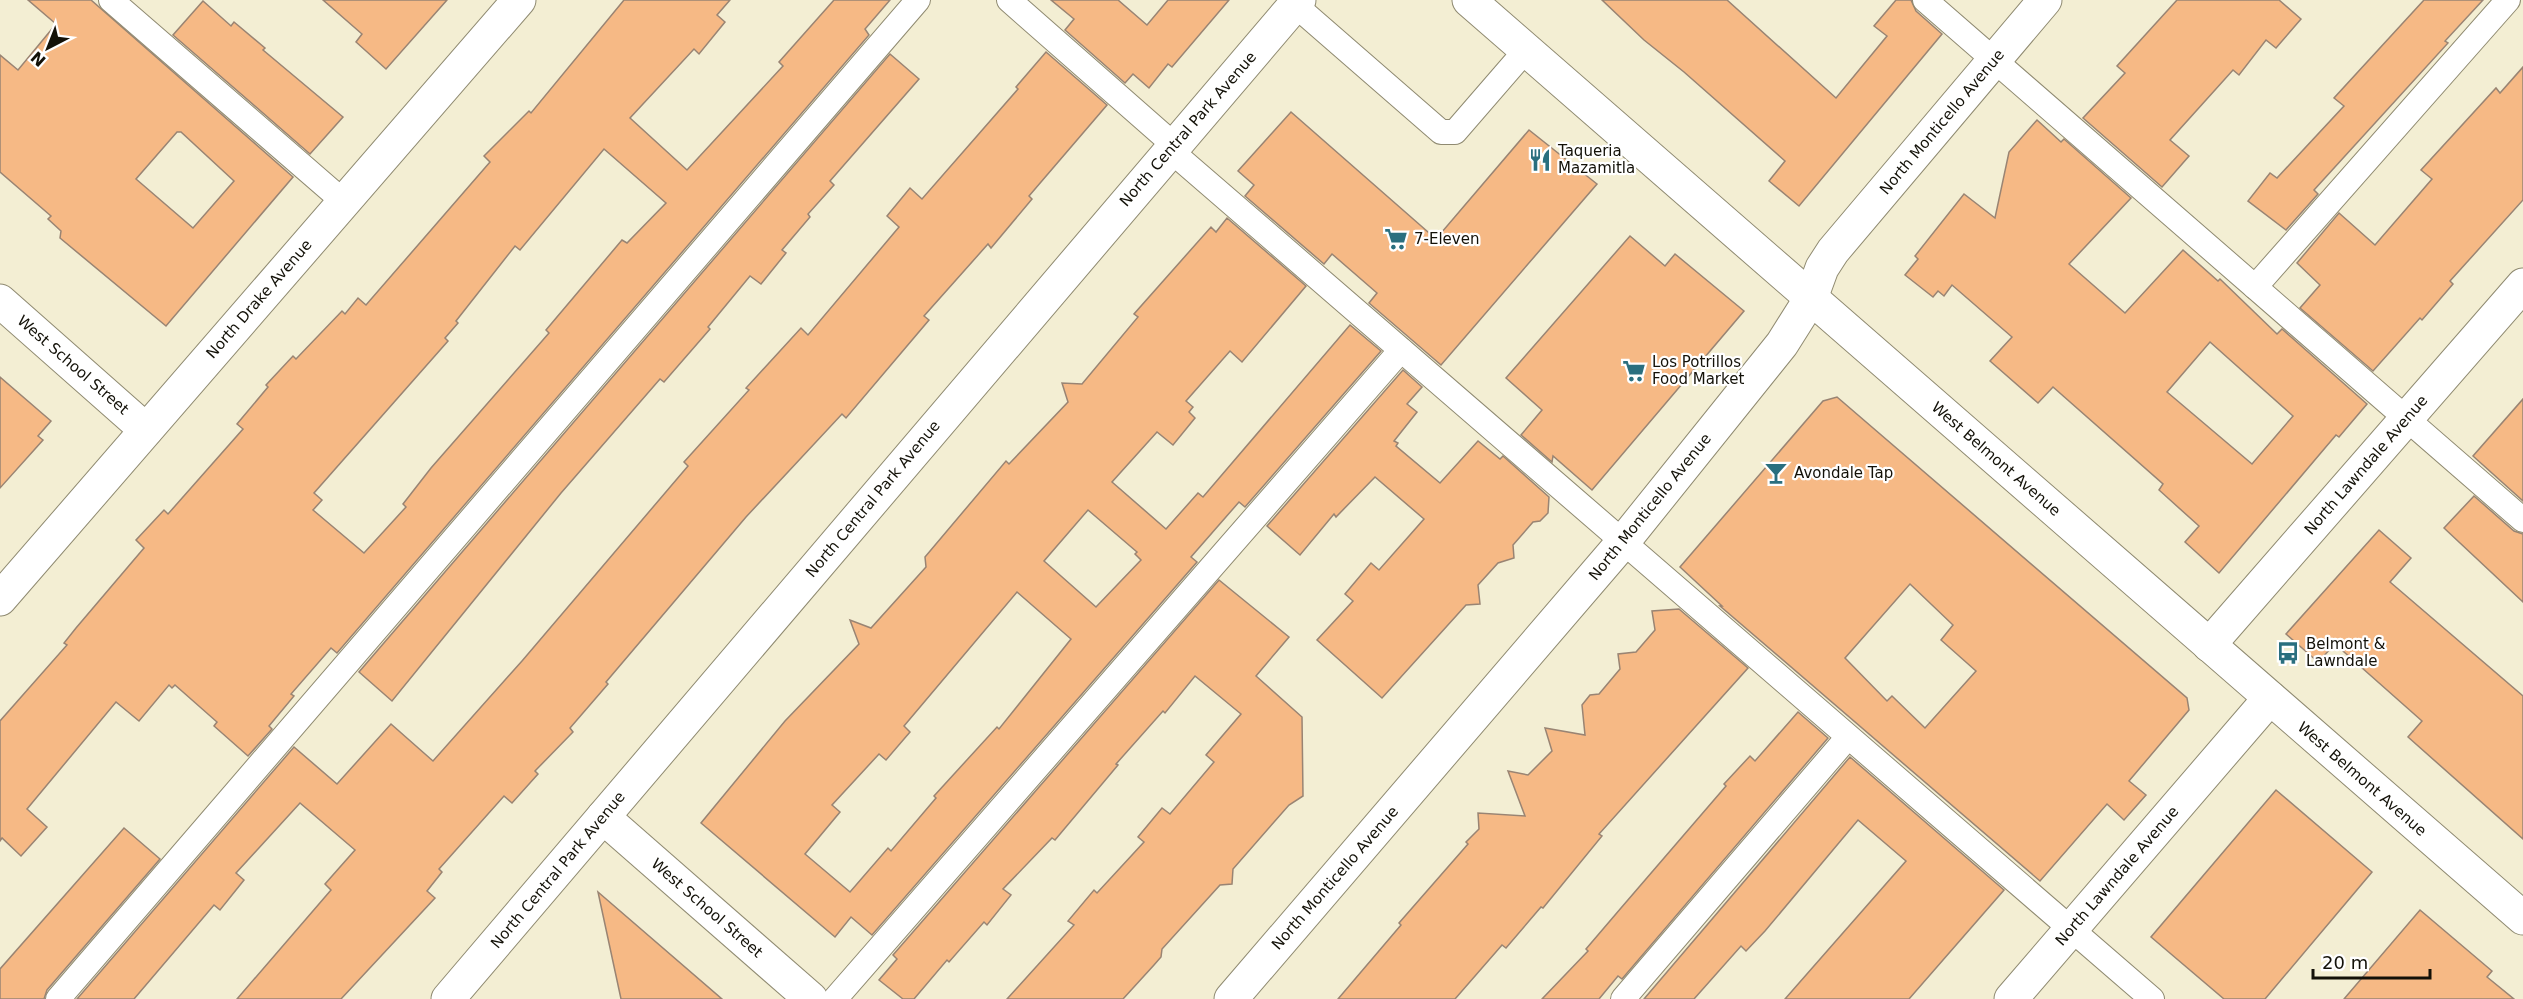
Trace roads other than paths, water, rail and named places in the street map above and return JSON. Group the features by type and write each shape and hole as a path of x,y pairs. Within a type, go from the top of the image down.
{"street":[{"name":"North Drake Avenue","path":"0,599 519,0"},
{"name":"West Belmont Avenue","path":"1469,0 2523,918"},
{"name":"North Monticello Avenue","path":"1231,999 1623,542 1782,344 1811,298 1822,268 1833,251 2045,0"},
{"name":"North Central Park Avenue","path":"448,999 1297,2"},
{"name":"North Lawndale Avenue","path":"2209,645 2523,285"},
{"name":"West School Street","path":"0,301 146,430"},
{"name":"North Lawndale Avenue","path":"2011,999 2270,698"},
{"name":"West School Street","path":"603,817 811,999"}],"lane":[{"path":"111,0 344,202"},
{"path":"58,999 918,0"},
{"path":"1009,0 1172,148 1401,350 2151,999"},
{"path":"1925,0 2523,520"},
{"path":"2255,287 2508,0"},
{"path":"1297,2 1441,132 1449,134 1455,132 1526,50"},
{"path":"835,999 1401,350"},
{"path":"1623,999 1848,737"}],"place":[{"name":"Taqueria Mazamitla","path":"1540,160"},
{"name":"7-Eleven","path":"1396,239"},
{"name":"Los Potrillos Food Market","path":"1634,371"},
{"name":"Avondale Tap","path":"1776,473"},
{"name":"Belmont & Lawndale","path":"2288,653"}]}
